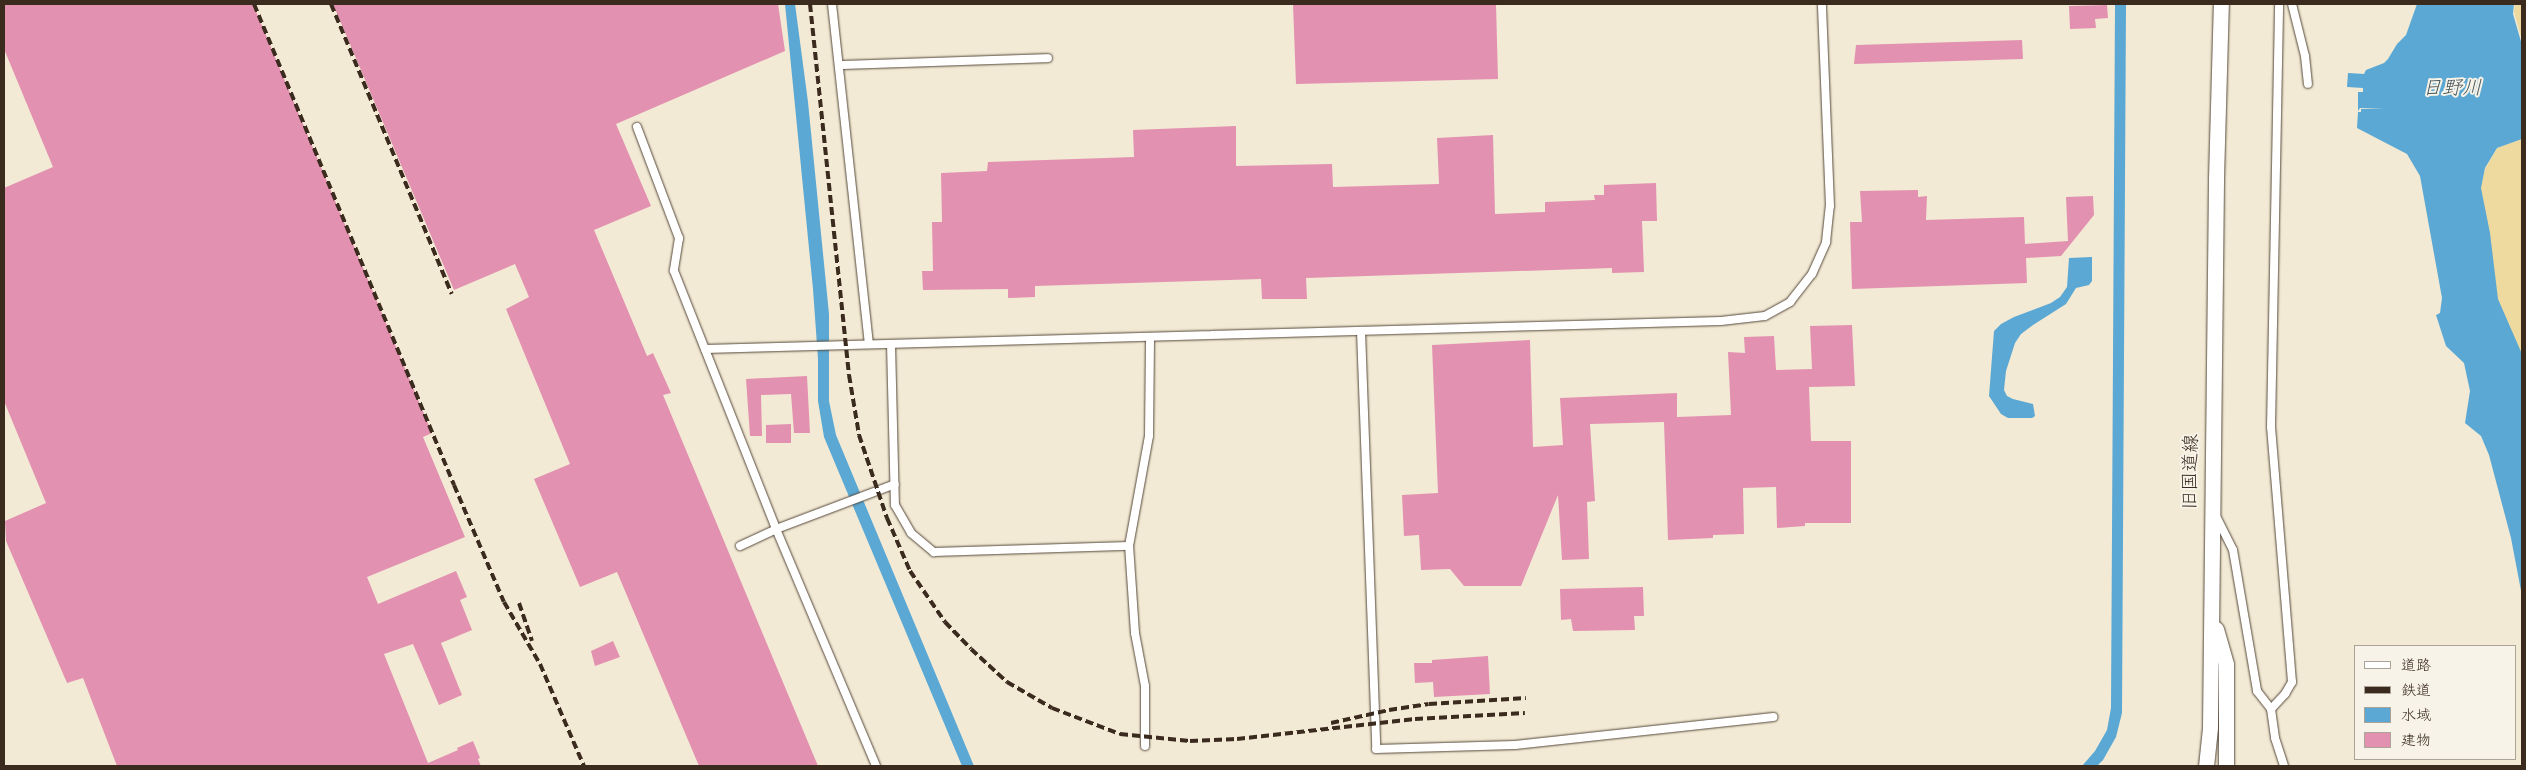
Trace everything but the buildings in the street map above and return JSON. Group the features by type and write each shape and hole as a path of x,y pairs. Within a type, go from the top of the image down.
{"street":[{"name":"旧国道線","path":"2206,766 2210,727 2216,178 2221,4"},
{"path":"2212,616 2226,664 2226,766"}],"lane":[{"path":"832,4 869,344"},
{"path":"705,349 1721,321 1764,316 1790,302 1812,274 1826,242 1830,206 1822,4"},
{"path":"2271,709 2285,694 2292,682 2271,426 2279,4"},
{"path":"2292,4 2304,56 2308,84"},
{"path":"839,65 1048,58"},
{"path":"637,127 679,238 674,271 776,529 876,766"},
{"path":"1361,331 1376,749 1515,745 1773,717"},
{"path":"1145,746 1145,686 1135,632 1129,546 1149,436 1150,337"},
{"path":"891,344 896,505 911,533 934,552 1129,546"},
{"path":"740,546 776,529 895,484"},
{"path":"2213,510 2233,550 2257,691 2271,709 2275,738 2284,766"}],"sand":[{"path":"2515,4 2522,4 2522,40 2514,12"},
{"path":"2522,139 2522,356 2498,300 2480,189 2485,169 2497,148"}],"water":[{"path":"785,4 795,4 808,102 829,314 829,401 836,435 974,766 962,766 824,437 818,401 818,359 813,289"},
{"path":"2115,4 2126,4 2122,713 2116,737 2103,760 2097,766 2082,766 2095,751 2107,730 2111,708"},
{"name":"日野川","path":"2417,4 2514,4 2513,14 2522,45 2522,139 2497,148 2485,168 2481,188 2490,233 2498,299 2522,354 2522,596 2511,538 2489,455 2481,436 2465,423 2470,391 2464,363 2446,346 2436,315 2440,313 2442,298 2420,176 2407,154 2357,128 2358,112 2361,112 2361,109 2384,109 2360,108 2358,111 2358,92 2363,92 2363,88 2347,87 2348,73 2364,74 2366,70 2384,63 2388,59 2397,44 2406,35"},
{"path":"2092,257 2092,281 2089,285 2076,288 2066,304 2021,334 2015,343 2006,371 2004,390 2007,396 2013,399 2033,404 2035,416 2032,418 2008,418 2001,414 1989,396 1994,331 2001,324 2014,317 2051,303 2060,297 2067,287 2069,258"}],"railway":[{"path":"254,4 504,602 540,664 584,766"},
{"path":"331,4 452,294"},
{"path":"810,4 849,375 859,435 887,518 910,571 945,622 971,649 1007,682 1052,708 1120,734 1190,741 1237,739 1415,719 1525,713"},
{"path":"519,603 532,641"},
{"path":"1331,723 1389,710 1429,704 1526,698"}]}
